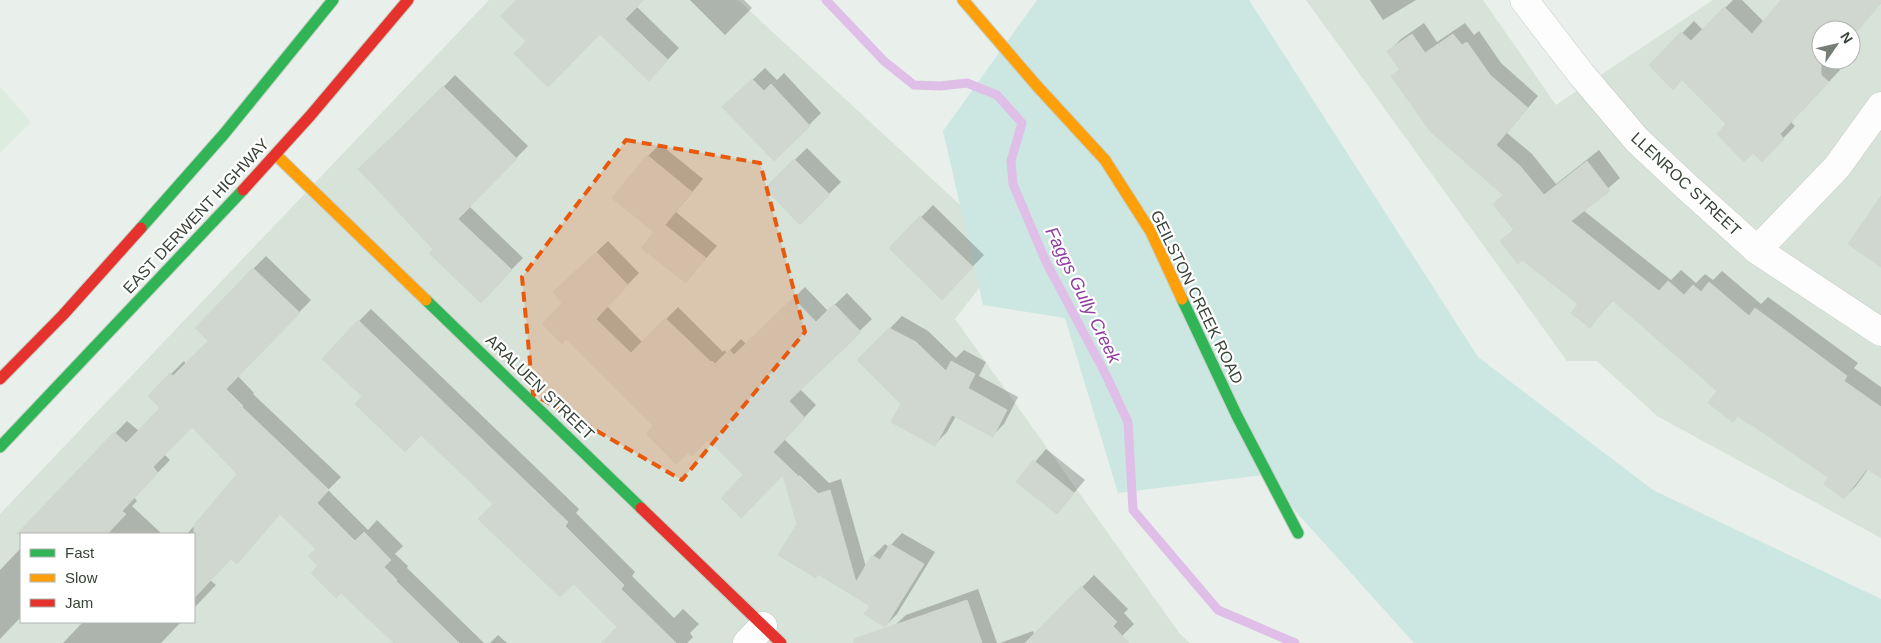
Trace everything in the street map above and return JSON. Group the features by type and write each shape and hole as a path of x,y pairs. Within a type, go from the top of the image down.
{"street":[{"name":"EAST DERWENT HIGHWAY","path":"0,379 63,315 224,134 333,0"},
{"name":"EAST DERWENT HIGHWAY","path":"0,447 276,155 354,67 408,0"},
{"name":"GEILSTON CREEK ROAD","path":"963,0 1037,86 1105,160 1151,232 1237,416 1298,533"},
{"name":"LLENROC STREET","path":"1524,0 1581,74 1637,140 1687,187 1758,250 1881,332"},
{"path":"1758,250 1837,167 1881,106"},
{"name":"ARALUEN STREET","path":"276,155 764,637"}],"highlighted area":[{"path":"626,140 760,163 805,332 682,480 533,394 522,277"}],"shaded area":[{"path":"489,0 738,0 1009,250 955,319 1180,634 1190,643 0,643 0,514"},
{"path":"1037,0 1249,0 1478,357 1653,490 1881,599 1881,643 1414,643 1263,475 1118,493 1065,318 983,305 943,131"},
{"path":"1306,0 1483,0 1556,105 1713,0 1881,0 1881,538 1657,416 1597,361 1567,361"},
{"path":"0,87 31,122 0,153"}],"building":[{"path":"516,0 644,0 625,19 668,60 649,81 600,34 548,87 514,54 526,41 500,16"},
{"path":"1781,0 1881,0 1881,3 1861,26 1861,20 1811,20 1811,70 1821,70 1821,75 1829,82 1780,134 1784,139 1762,162 1753,153 1744,162 1717,134 1726,124 1682,80 1673,90 1649,65 1681,32 1691,41 1724,7 1752,34"},
{"path":"1412,34 1425,53 1453,34 1462,45 1467,42 1490,75 1528,108 1496,145 1520,166 1544,195 1587,161 1610,191 1571,221 1659,291 1668,281 1684,295 1693,285 1701,292 1709,282 1749,316 1755,308 1847,376 1844,381 1881,407 1881,478 1867,469 1844,499 1824,484 1829,478 1738,416 1733,422 1708,403 1717,391 1612,300 1590,328 1571,313 1578,304 1522,260 1518,264 1500,241 1514,230 1493,204 1503,195 1430,131 1391,76 1400,70 1387,51"},
{"path":"752,79 764,91 771,84 810,126 774,161 722,107"},
{"path":"443,86 517,159 458,219 512,270 481,303 429,253 433,249 358,169"},
{"path":"647,155 692,192 665,225 706,258 686,283 641,248 654,232 612,198"},
{"path":"794,159 830,195 800,225 765,188"},
{"path":"1881,196 1881,267 1848,244"},
{"path":"920,216 973,267 942,300 889,248"},
{"path":"596,252 628,285 596,319 631,353 665,318 715,364 729,350 734,355 793,298 816,322 834,304 861,332 789,401 805,418 773,452 817,494 830,490 856,582 872,555 880,560 890,544 924,564 885,627 864,614 870,606 818,574 816,578 778,555 797,524 783,475 741,518 721,498 743,475 708,440 692,456 689,452 676,464 646,434 653,426 566,339 562,344 542,324 562,303 553,292"},
{"path":"253,268 300,313 226,389 242,407 329,490 317,503 355,541 364,532 391,560 384,567 459,643 394,643 341,593 336,598 311,573 318,566 308,556 316,549 280,514 237,564 231,559 195,597 194,525 237,474 192,427 153,467 158,473 122,511 126,514 108,533 17,534 114,432 126,443 160,408 148,396 170,373 173,376 208,341 195,328"},
{"path":"358,320 568,522 565,526 624,585 621,589 676,643 601,643 617,627 574,584 560,597 478,519 493,504 421,435 405,452 355,404 362,396 322,359"},
{"path":"889,328 916,342 946,371 951,361 975,374 968,388 1007,410 993,437 952,415 935,446 891,422 901,404 857,360"},
{"path":"1033,460 1074,493 1057,514 1016,482"},
{"path":"1081,586 1117,622 1113,626 1129,643 1025,643"},
{"path":"967,600 982,643 854,643 854,639"}],"waterway":[{"name":"Faggs Gully Creek","path":"826,0 884,61 914,85 940,86 967,83 997,95 1022,123 1011,161 1013,184 1046,262 1105,373 1128,422 1133,510 1218,610 1295,643"}],"traffic: fast":[{"path":"141,228 224,134 333,0"},
{"path":"0,447 243,190"},
{"path":"1182,299 1237,416 1298,533"},
{"path":"426,300 641,508"}],"traffic: slow":[{"path":"963,0 1037,86 1105,160 1151,232 1182,299"},
{"path":"276,155 426,300"}],"traffic: jam":[{"path":"243,190 310,116 408,0"},
{"path":"0,379 63,315 141,228"},
{"path":"641,508 781,643"}]}
